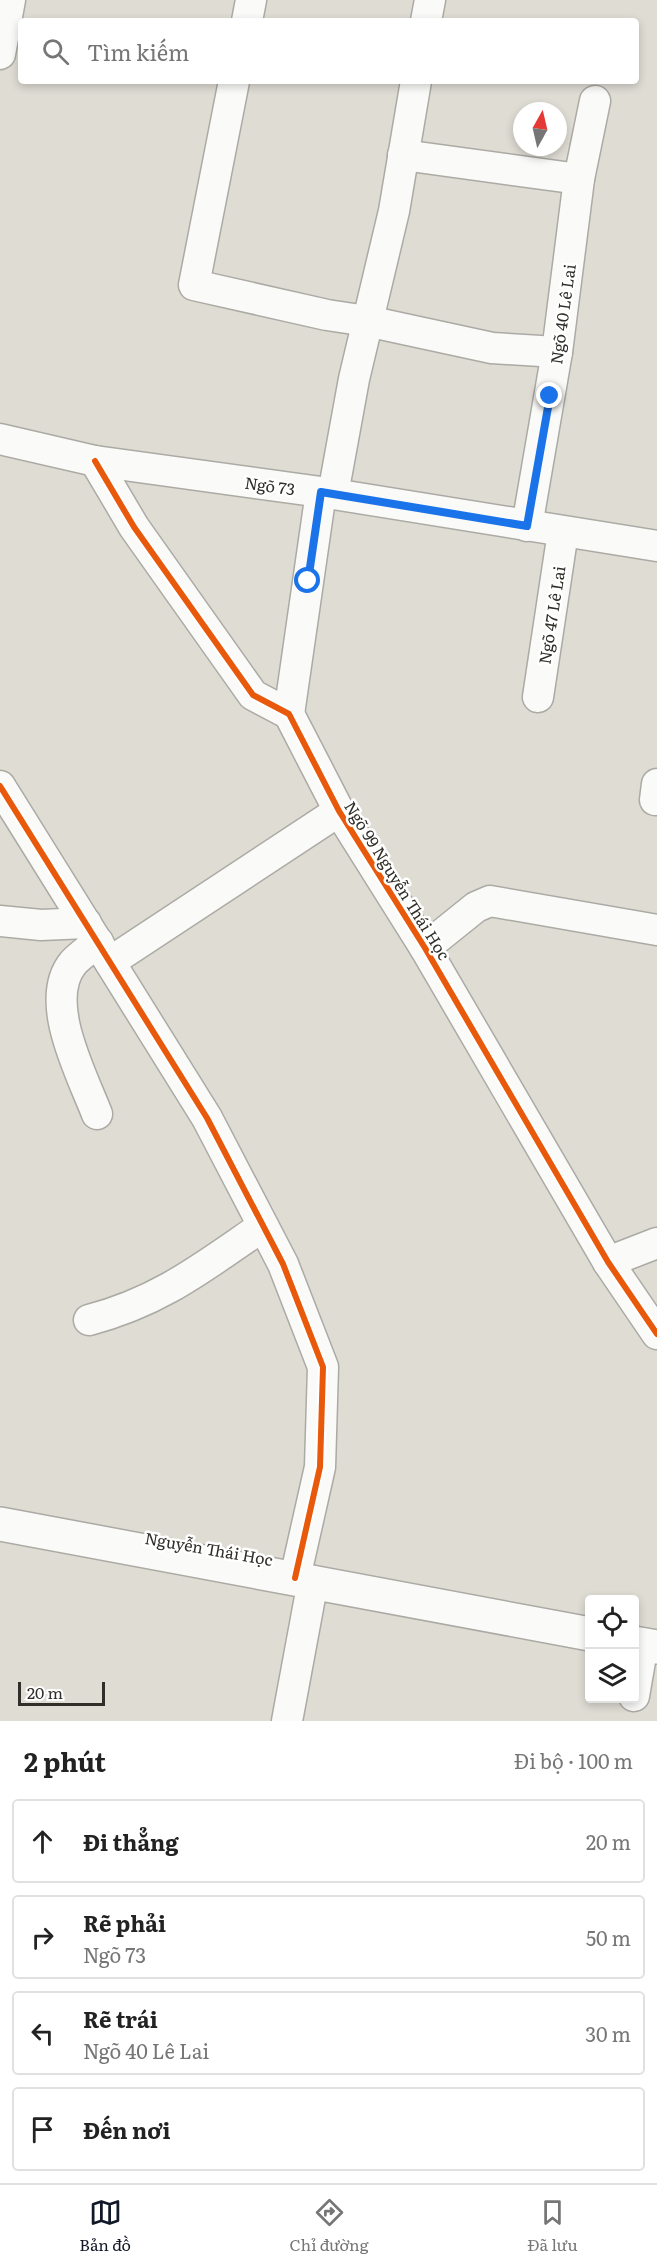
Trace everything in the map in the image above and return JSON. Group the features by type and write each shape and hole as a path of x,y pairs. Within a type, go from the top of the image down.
{"main road":[{"name":"Nguyễn Thái Học","path":"0,1524 585,1633"}],"street":[{"path":"0,52 10,0"},
{"path":"248,18 251,0"},
{"path":"427,18 430,0"},
{"path":"233,84 194,285 327,315 368,321 492,348 557,352"},
{"path":"95,461 134,527 253,695 289,714 327,493 394,211 415,84"},
{"name":"Ngõ 40 Lê Lai","path":"527,526 557,352 579,179 595,101"},
{"path":"403,155 579,179"},
{"name":"Ngõ 73","path":"0,439 95,461 327,493 657,546"},
{"name":"Ngõ 47 Lê Lai","path":"537,697 563,532"},
{"name":"Ngõ 99 Nguyễn Thái Học","path":"289,714 339,811 425,948 608,1262 657,1334"},
{"path":"0,786 207,1118 283,1264 323,1367 320,1467 287,1721"},
{"path":"97,1114 69,1044 60,993 73,964 98,942 339,811"},
{"path":"425,948 476,907 490,901 657,930"},
{"path":"0,921 41,925 98,942"},
{"path":"89,1320 139,1305 169,1290 263,1226"},
{"path":"608,1262 657,1243"},
{"path":"639,1673 645,1645"},
{"path":"630,1721 633,1703"}],"cycle path":[{"path":"95,461 134,527 253,695 289,714 339,811 425,948 608,1262 657,1334"},
{"path":"0,786 207,1118 283,1264 323,1367 320,1467 295,1578"}],"route":[{"path":"308,581 321,492 527,526 550,396"}]}
